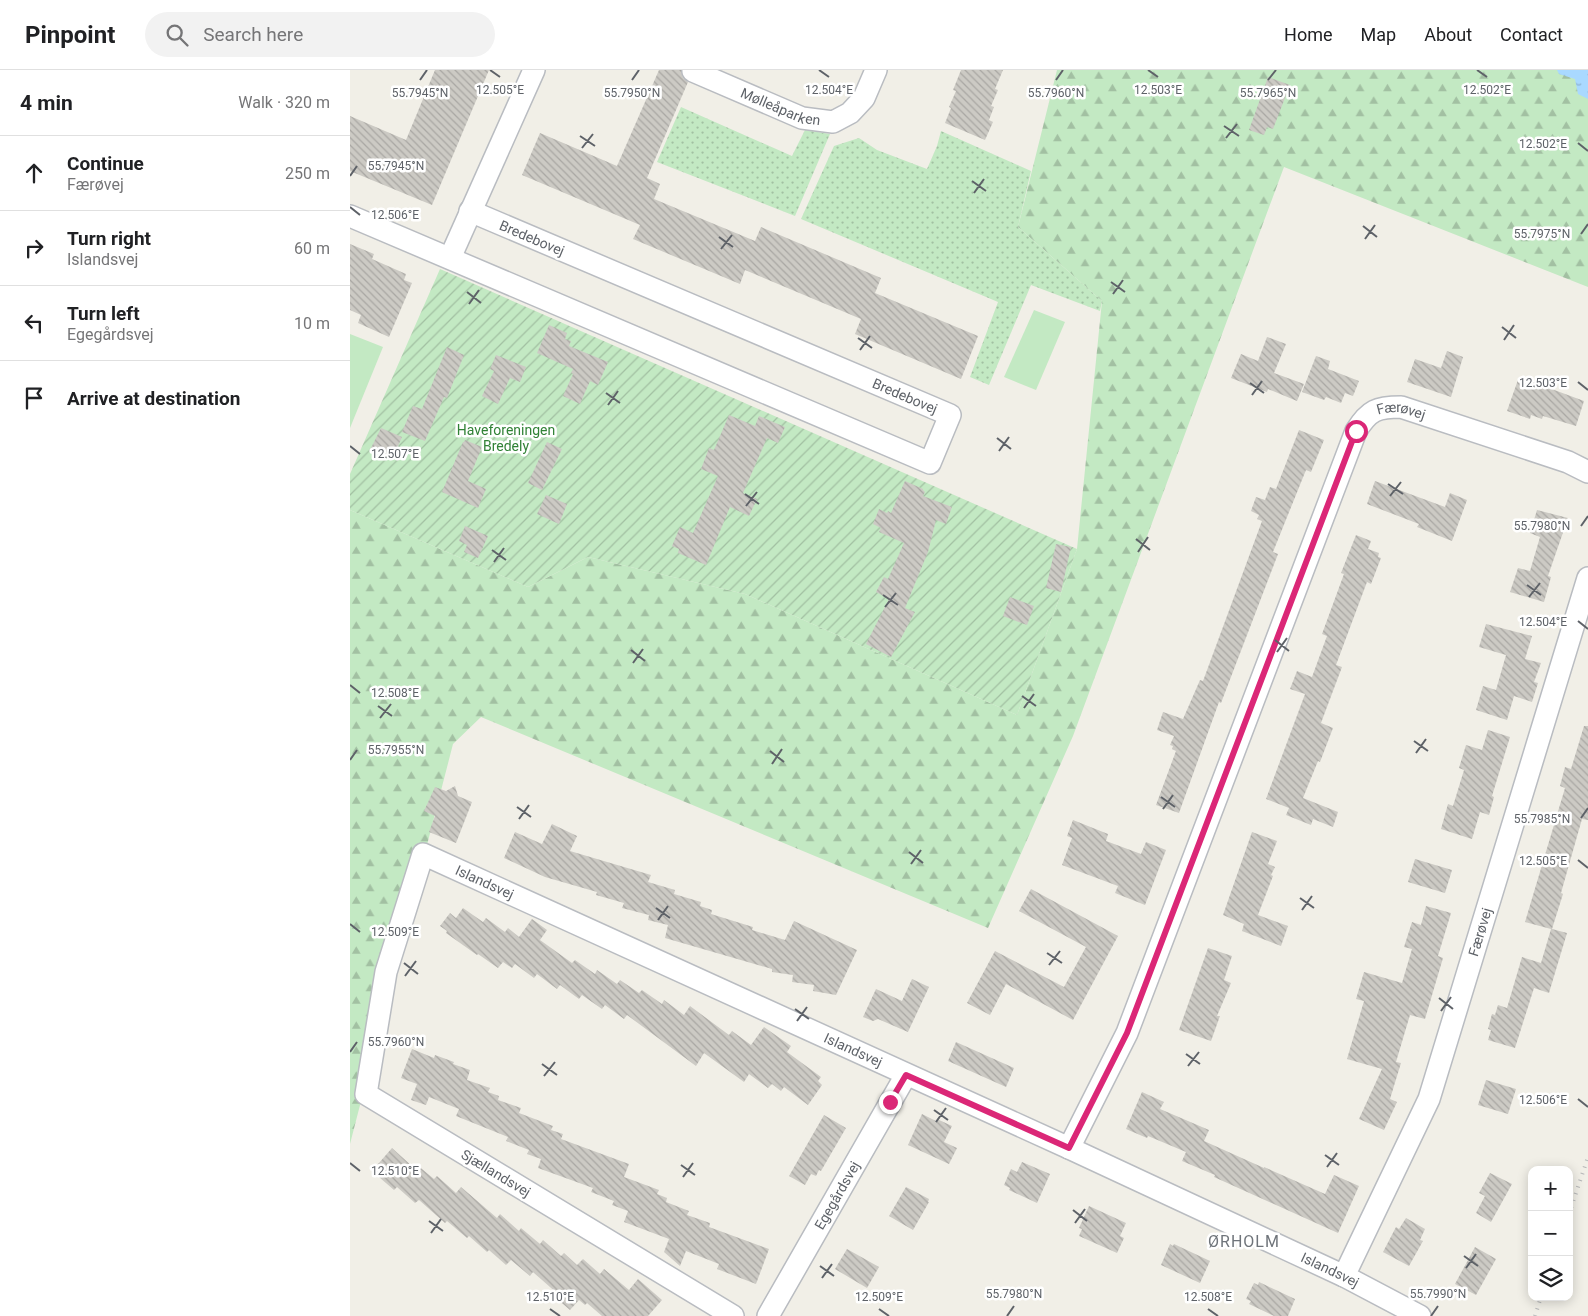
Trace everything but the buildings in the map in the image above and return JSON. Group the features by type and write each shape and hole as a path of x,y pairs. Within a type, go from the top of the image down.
{"street":[{"path":"450,258 534,70"},
{"name":"Mølleåparken","path":"693,71 802,118 833,122 850,113 864,98 876,70"},
{"name":"Bredebovej","path":"350,216 930,462 934,455 950,415 470,211"},
{"name":"Færøvej","path":"1069,1148 1127,1033 1356,431 1367,415 1382,407 1401,407 1568,462 1588,472"},
{"name":"Færøvej","path":"1344,1276 1429,1099 1588,578"},
{"name":"Islandsvej","path":"386,972 422,854 1069,1148 1344,1276 1420,1316"},
{"name":"Sjællandsvej","path":"386,972 366,1094 733,1316"},
{"name":"Egegårdsvej","path":"768,1316 906,1075"}],"green space":[{"path":"1057,70 1588,70 1588,287 1284,167 1073,736 988,928 481,717 453,744 350,1144 350,510 528,587 588,557 745,594 1017,715 1077,549 1102,301 1018,227"},
{"path":"681,107 792,156 805,130 830,134 795,216 657,162"},
{"path":"941,131 1031,171 1018,227 1102,301 1100,311 1031,285 989,385 970,377 998,302 801,219 834,146 859,138 877,150 927,169"},
{"name":"Haveforeningen Bredely","path":"440,269 1077,549 1017,715 745,594 588,557 528,587 350,510 350,474"},
{"path":"1034,310 1065,322 1036,390 1004,377"},
{"path":"350,334 383,347 350,428"}],"water":[{"path":"1557,70 1588,70 1588,99 1578,94 1575,79 1559,74"}],"railway":[{"path":"1570,1211 1588,1157"},
{"path":"1535,1316 1540,1301"}],"district":[{"name":"ØRHOLM","path":"1244,1241"}],"route":[{"path":"890,1102 906,1075 1069,1148 1127,1033 1356,431"}]}
